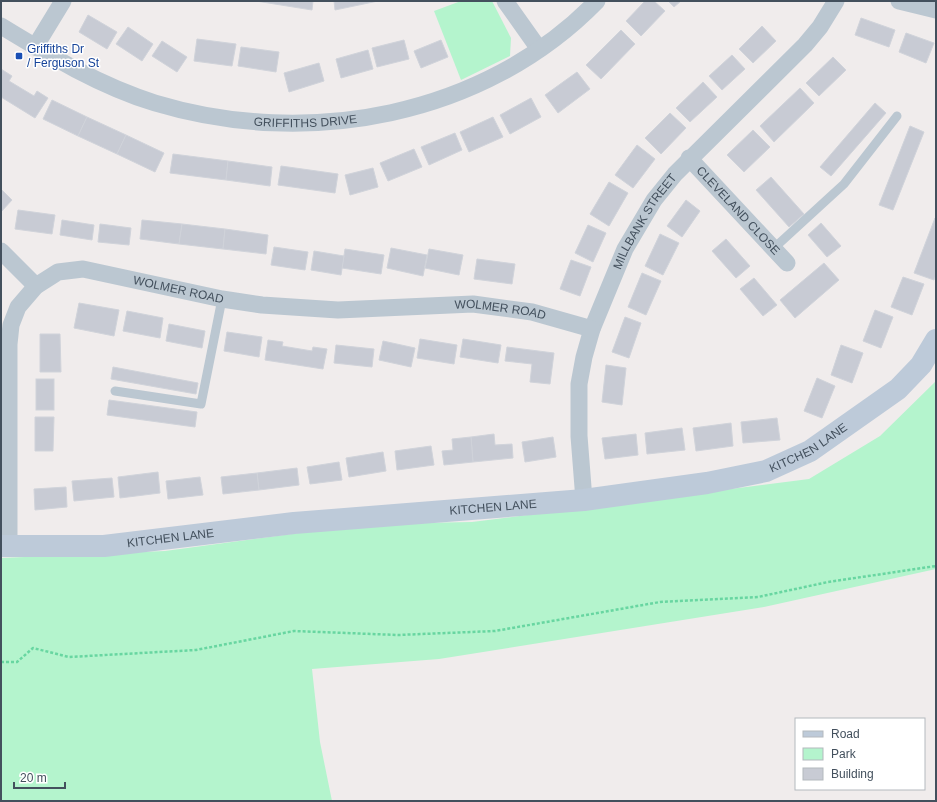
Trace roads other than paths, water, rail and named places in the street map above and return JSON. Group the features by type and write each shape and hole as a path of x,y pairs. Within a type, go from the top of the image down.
{"street":[{"path":"35,47 63,1"},
{"path":"504,1 539,49"},
{"name":"GRIFFITHS DRIVE","path":"1,26 69,66 100,81 155,103 218,116 298,124 354,120 409,110 456,94 499,74 539,49 582,17 597,1"},
{"name":"MILLBANK STREET","path":"584,500 579,436 579,384 584,357 592,330 616,269 639,224 654,200 689,158 805,45 820,27 836,1"},
{"path":"899,1 936,10"},
{"name":"CLEVELAND CLOSE","path":"689,158 786,263"},
{"path":"1,251 36,286"},
{"name":"WOLMER ROAD","path":"5,547 9,344 11,326 18,308 36,286 58,272 83,269 222,299 291,308 338,310 473,304 532,312 592,330"},
{"name":"KITCHEN LANE","path":"5,547 104,546 294,523 584,500 707,483 766,471 810,451 898,389 921,365 936,340"}],"lane":[{"path":"773,249 844,184 897,116"},
{"path":"115,391 201,404 222,299"}],"place":[{"name":"Griffiths Dr / Ferguson St","path":"19,56"}]}
